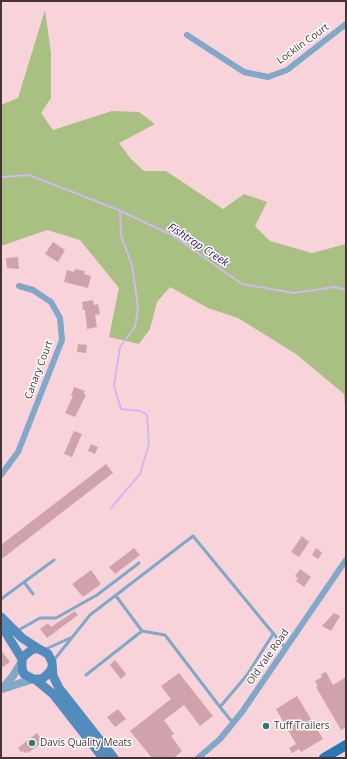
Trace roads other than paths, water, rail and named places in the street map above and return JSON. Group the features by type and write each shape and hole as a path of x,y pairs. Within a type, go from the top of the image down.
{"main road":[{"path":"1,617 22,638 48,654 52,665 53,676 59,688 114,758"},
{"path":"1,625 22,660 22,669 24,674 34,679 56,698 102,758"},
{"path":"22,660 29,651 41,650"},
{"path":"34,679 47,676 52,665"},
{"path":"324,758 346,745"}],"street":[{"name":"Locklin Court","path":"187,35 244,72 268,78 287,70 346,24"},
{"name":"Canary Court","path":"1,475 18,452 62,340 60,318 51,302 33,290 19,286"},
{"name":"Old Yale Road","path":"198,758 220,739 233,723 286,650 346,560"},
{"path":"1,689 13,676 22,660"},
{"path":"1,689 34,679"}],"lane":[{"path":"52,665 90,615 193,536 286,650"},
{"path":"1,599 54,560"},
{"path":"16,632 40,618 56,618 97,595 139,563"},
{"path":"24,582 33,594"},
{"path":"116,596 142,631 165,635 233,723"},
{"path":"86,675 142,631"},
{"path":"220,707 247,675 273,634"},
{"path":"41,650 72,637"}],"waterway":[{"name":"Fishtrap Creek","path":"1,177 29,175 116,209 172,235 242,284 294,293 335,287 346,290"},
{"path":"111,508 140,474 149,444 147,415 140,411 121,409 114,386 120,347 135,327 138,308 132,265 121,235 120,212"}],"place":[{"name":"Tuff Trailers","path":"266,726"},
{"name":"Davis Quality Meats","path":"32,743"}]}
